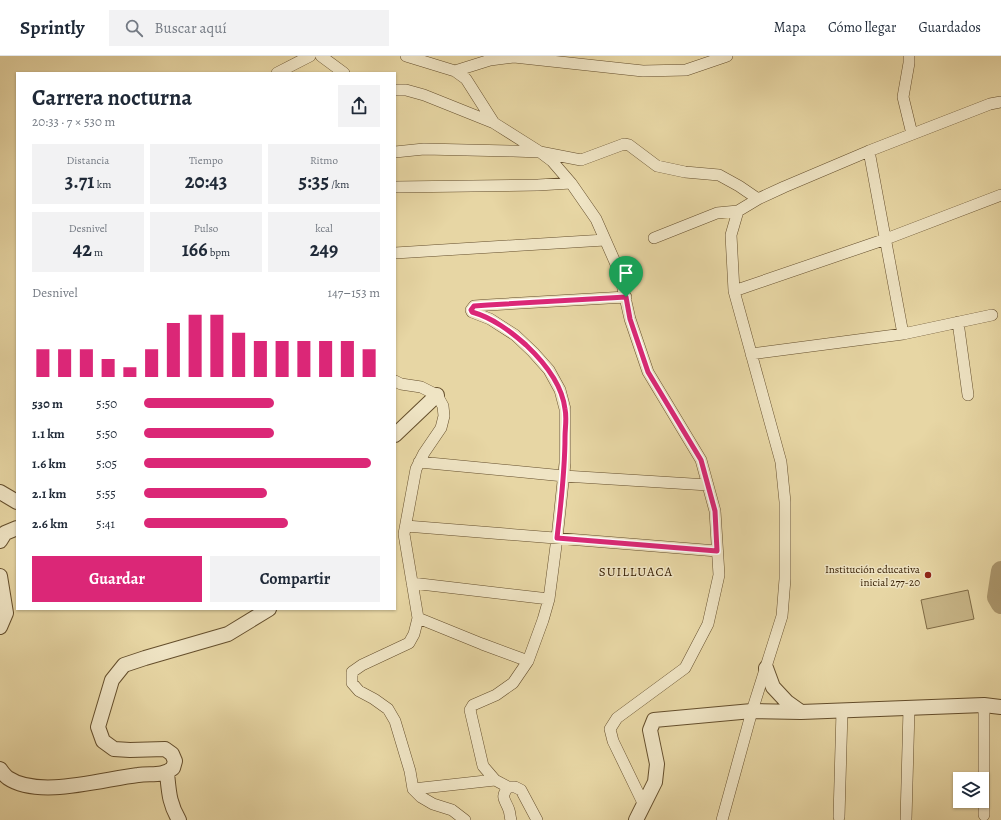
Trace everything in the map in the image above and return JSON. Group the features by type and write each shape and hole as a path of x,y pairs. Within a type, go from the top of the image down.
{"street":[{"path":"279,72 310,56"},
{"path":"321,56 343,72"},
{"path":"406,56 455,70 466,79 494,123"},
{"path":"455,70 490,60 515,56 643,71 686,70 727,56"},
{"path":"909,56 903,97 912,134"},
{"path":"396,90 406,90 424,95 494,123 552,161 571,183 596,220 619,270 630,319 648,372 701,460 715,511 719,575 708,624 685,668 617,718 610,728 613,741 644,805"},
{"path":"654,238 717,213 738,212 758,198 869,151 990,104 1001,102"},
{"path":"396,152 424,149 513,150 540,152 581,160 624,144 629,145 657,166 685,172 719,175 758,198"},
{"path":"869,151 903,334"},
{"path":"396,187 538,185 571,183"},
{"path":"734,291 886,239 1001,195"},
{"path":"722,820 752,711 782,616 786,579 786,502 781,462 734,291 731,235 738,212"},
{"path":"396,253 605,240"},
{"path":"538,820 521,790 495,780 483,766 470,710 474,705 496,695 513,683 528,661 549,598 564,476 565,409 560,390 549,370 533,352 502,326 490,319 472,312 471,310 474,306 626,297"},
{"path":"751,354 903,334 992,315"},
{"path":"958,322 968,395"},
{"path":"396,382 401,384 421,387 437,395 443,406 444,416 441,428 419,462 404,534 418,618 414,634 409,643 362,665 352,672 352,683 359,691 388,709 395,721 410,770 413,789 421,797 433,804 452,810 465,820"},
{"path":"396,434 437,395"},
{"path":"419,462 564,476 708,485"},
{"path":"0,492 16,501"},
{"path":"406,526 717,551"},
{"path":"0,541 5,533 16,528"},
{"path":"0,576 6,613 0,627"},
{"path":"412,583 549,598"},
{"path":"0,769 7,778 23,785 41,788 88,784 139,775 158,775 167,773 173,768 175,761 172,754 165,749 114,749 103,741 98,727 112,680 124,666 145,658 228,634 268,610"},
{"path":"418,618 528,661"},
{"path":"766,668 773,687 786,702 801,712"},
{"path":"636,820 655,782 657,764 650,730 654,720 752,711 801,712 984,706 1001,707"},
{"path":"984,706 984,816"},
{"path":"906,820 909,709"},
{"path":"839,817 842,710"},
{"path":"167,773 172,808 179,820"},
{"path":"413,789 495,780"},
{"path":"508,786 504,792 503,800 509,810 511,820"}],"shaded area":[{"path":"968,590 974,619 927,629 921,600"}],"waterway":[{"path":"1001,571 997,597 1001,604"}],"place":[{"name":"Institución educativa inicial 277-20","path":"928,575"}],"district":[{"name":"SUILLUACA","path":"636,571"}],"route":[{"path":"626,297 630,319 648,372 701,460 715,511 717,551 557,538 565,463 565,409 560,390 549,370 533,352 502,326 490,319 472,312 471,310 474,306 626,297"}]}
